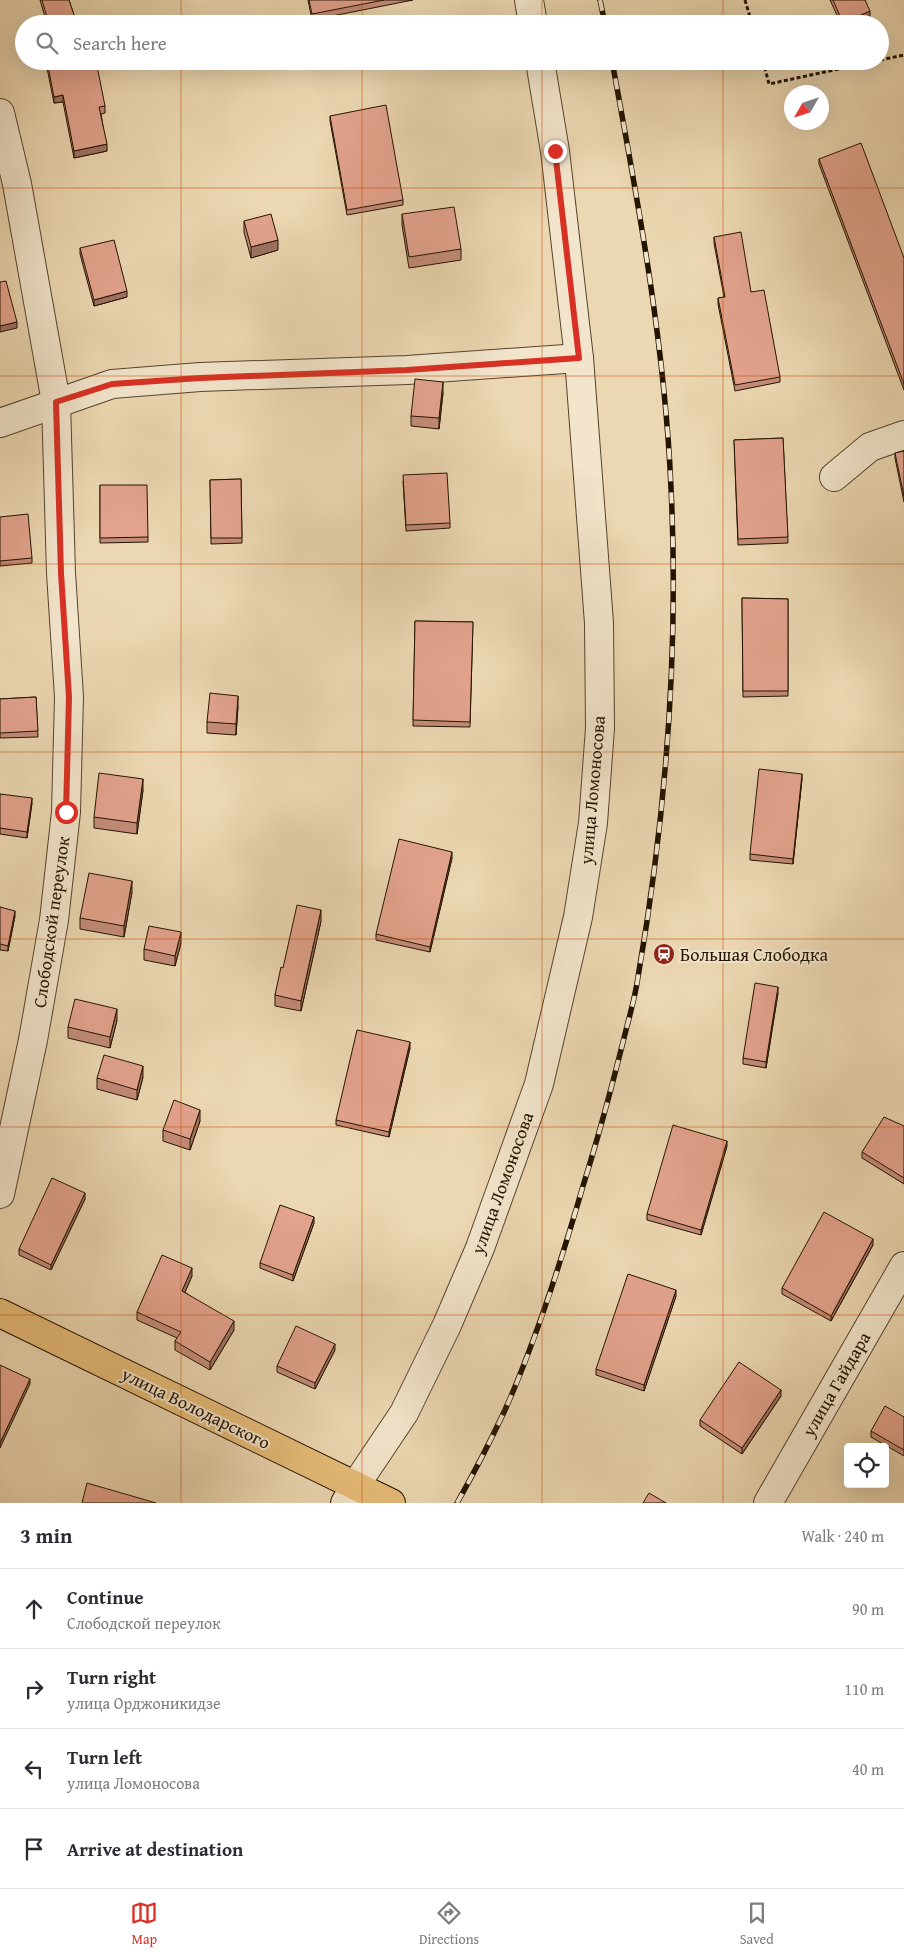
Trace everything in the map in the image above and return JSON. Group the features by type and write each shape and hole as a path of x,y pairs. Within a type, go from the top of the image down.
{"main road":[{"name":"улица Володарского","path":"0,1312 350,1494 391,1503"}],"street":[{"path":"529,0 532,15"},
{"name":"улица Ломоносова","path":"350,1494 404,1413 447,1325 480,1248 539,1084 578,917 593,823 600,728 599,623 579,358 555,151 542,70"},
{"name":"Слободской переулок","path":"0,113 17,184 56,402 61,573 69,697 66,812 54,920 35,1031 0,1194"},
{"path":"0,423 112,384 200,378 407,370 579,358"},
{"path":"834,477 870,447 904,435"},
{"name":"улица Гайдара","path":"768,1503 904,1266"}],"path":[{"path":"745,0 749,15"},
{"path":"889,58 904,55"},
{"path":"766,70 770,84 835,70"}],"building":[{"path":"42,0 69,0 74,15 46,15"},
{"path":"309,0 384,0 312,14"},
{"path":"833,0 865,0 870,11 861,15 840,15"},
{"path":"49,70 98,70 105,106 99,107 107,144 74,151 63,95 54,97"},
{"path":"386,105 403,200 347,210 330,116"},
{"path":"861,143 904,258 904,384 819,159"},
{"path":"454,207 461,249 409,257 402,214"},
{"path":"271,214 278,240 251,247 244,221"},
{"path":"741,232 751,292 764,290 780,377 735,385 718,298 725,297 714,237"},
{"path":"114,240 127,291 94,300 80,248"},
{"path":"6,281 17,322 0,326 0,282"},
{"path":"415,379 443,382 439,418 411,416"},
{"path":"783,438 788,537 738,539 734,440"},
{"path":"904,451 904,496 895,453"},
{"path":"447,473 450,523 406,525 403,475"},
{"path":"241,479 242,538 211,538 210,480"},
{"path":"100,485 147,485 148,537 100,538"},
{"path":"28,514 32,558 0,561 0,517"},
{"path":"742,598 788,599 788,691 743,691"},
{"path":"415,621 473,622 470,722 413,720"},
{"path":"210,693 238,696 236,724 207,722"},
{"path":"36,697 38,731 0,733 0,699"},
{"path":"759,769 802,774 793,859 750,854"},
{"path":"99,773 143,779 137,823 94,817"},
{"path":"0,794 32,798 27,832 0,828"},
{"path":"399,839 452,852 430,947 376,934"},
{"path":"89,873 132,881 124,926 80,918"},
{"path":"297,905 321,910 301,1001 275,995"},
{"path":"0,907 15,911 8,946 0,944"},
{"path":"149,926 181,932 175,956 144,949"},
{"path":"755,983 778,987 766,1062 743,1058"},
{"path":"75,999 117,1009 110,1037 68,1027"},
{"path":"357,1030 410,1042 389,1132 336,1120"},
{"path":"104,1055 143,1066 137,1090 97,1078"},
{"path":"174,1100 200,1110 190,1139 163,1130"},
{"path":"884,1117 904,1126 904,1178 862,1152"},
{"path":"673,1125 727,1141 701,1230 647,1214"},
{"path":"52,1178 85,1193 51,1265 19,1249"},
{"path":"280,1205 314,1217 293,1275 260,1263"},
{"path":"824,1212 873,1239 831,1316 782,1288"},
{"path":"162,1255 192,1268 182,1291 234,1321 210,1362 175,1341 181,1332 137,1312"},
{"path":"628,1274 676,1290 644,1385 596,1369"},
{"path":"296,1326 335,1344 315,1383 277,1366"},
{"path":"739,1362 781,1390 742,1448 700,1420"},
{"path":"0,1365 30,1379 0,1443"},
{"path":"885,1406 904,1417 904,1450 871,1431"},
{"path":"87,1483 156,1503 82,1503"},
{"path":"649,1493 666,1503 643,1503"}],"railway":[{"path":"600,0 603,15"},
{"path":"457,1503 499,1422 528,1355 557,1271 594,1150 637,985 648,916 663,794 668,733 673,611 673,549 668,434 657,327 614,70"}],"place":[{"name":"Большая Слободка","path":"664,954"}],"route":[{"path":"66,812 69,697 61,573 56,402 112,384 200,378 407,370 579,358 555,151"}]}
